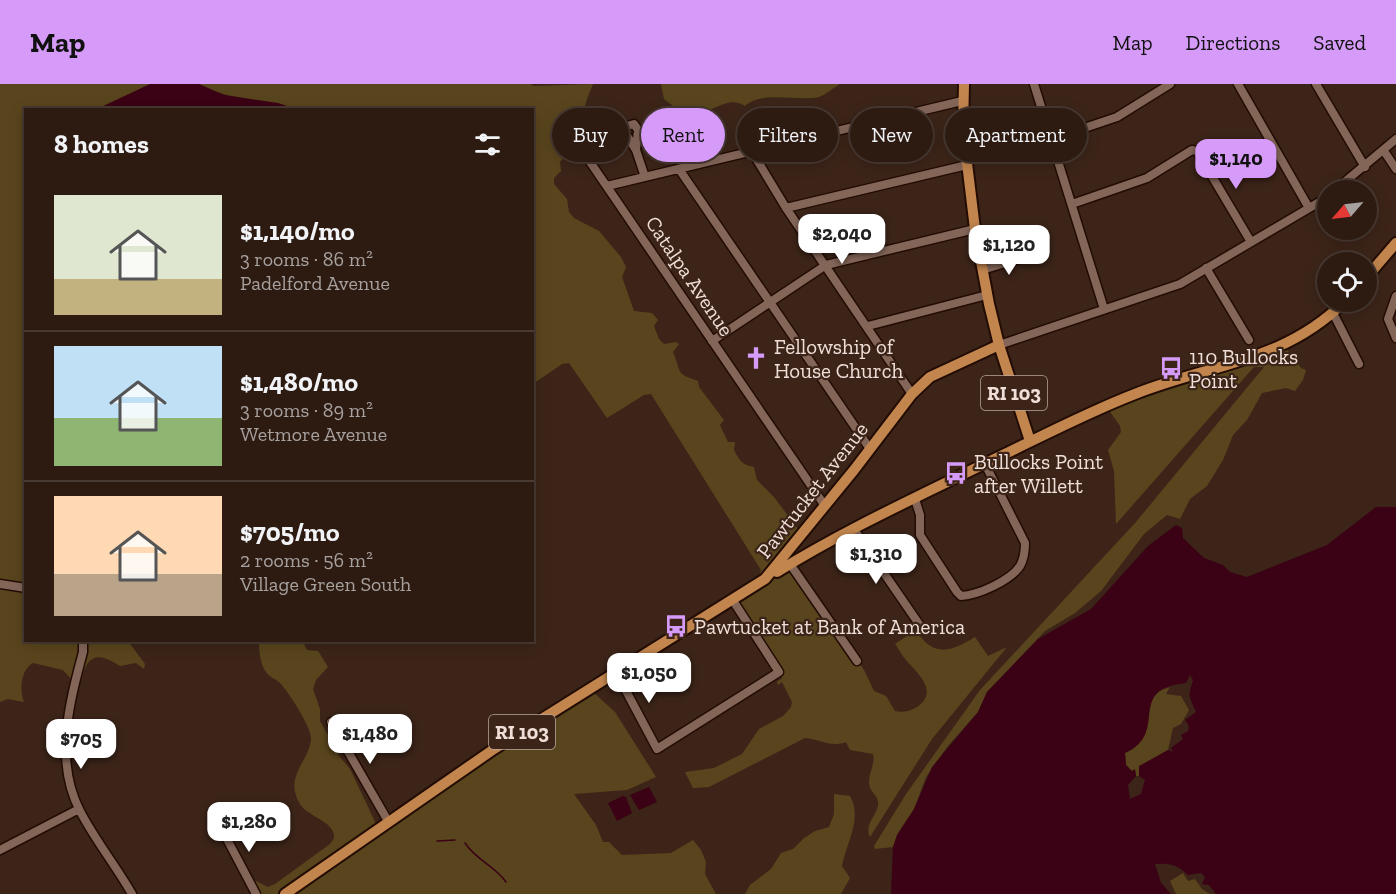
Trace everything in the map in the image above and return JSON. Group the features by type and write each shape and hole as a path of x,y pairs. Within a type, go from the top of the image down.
{"main road":[{"name":"RI 103","path":"788,561 1030,441 999,345 982,270 967,165 962,101 964,84"},
{"path":"1377,265 1396,243"},
{"path":"1030,441 1165,382 1276,350 1333,313"},
{"name":"Pawtucket Avenue","path":"285,894 388,821 616,672 765,579 788,561 804,532 912,394 930,377 999,345"},
{"path":"804,532 816,547"}],"street":[{"path":"1034,84 1042,108"},
{"path":"1087,127 1117,117 1159,87 1170,84"},
{"path":"1238,84 1309,208"},
{"path":"1316,84 1365,167"},
{"path":"838,130 962,101"},
{"path":"1348,180 1396,139"},
{"path":"636,150 645,177"},
{"path":"1072,204 1147,178 1192,150 1197,151 1251,242"},
{"path":"1384,151 1396,169"},
{"path":"607,186 737,154"},
{"name":"Catalpa Avenue","path":"590,162 825,506"},
{"path":"758,162 786,208 912,394"},
{"path":"1059,162 1104,309"},
{"path":"786,208 967,165"},
{"path":"679,169 768,303 870,449"},
{"name":"Pawtucket Avenue","path":"999,345 1180,284 1317,203"},
{"path":"712,341 826,265 975,229"},
{"path":"982,270 1028,256"},
{"path":"1206,268 1248,340"},
{"path":"867,326 987,295"},
{"path":"1396,296 1389,319 1396,338"},
{"path":"1333,313 1359,364"},
{"path":"915,499 920,515 920,535 957,592 961,596 968,596 993,585 1018,569 1023,560 1025,543 985,464"},
{"path":"853,528 921,627"},
{"path":"788,561 857,662"},
{"path":"0,584 24,588"},
{"path":"616,672 657,749 779,672 732,599"},
{"path":"83,642 83,652 65,735 69,778 79,809 132,894"},
{"path":"331,722 388,821"},
{"path":"0,850 79,809"},
{"path":"219,824 256,894"}],"shaded area":[{"path":"0,84 150,84 150,87 99,108 24,108 24,642 129,642 145,664 144,669 136,663 120,666 99,657 94,658 86,666 81,681 71,679 63,670 33,663 26,670 22,680 24,702 8,699 0,702"},
{"path":"150,84 199,84 224,95 278,103 293,108 99,108"},
{"path":"199,84 530,84 534,86 593,84 585,108 552,108 552,162 560,162 561,171 554,178 554,184 567,199 569,212 574,218 599,231 621,257 626,267 622,277 634,311 652,313 658,320 654,326 659,339 664,344 676,342 679,344 673,352 680,372 698,381 699,387 724,420 720,425 728,442 735,442 734,450 741,462 754,467 757,480 774,497 801,533 784,558 786,565 824,612 864,670 874,691 886,696 898,712 912,710 924,701 927,689 924,682 895,644 916,630 929,645 943,650 958,646 975,637 988,656 1007,647 932,739 870,837 869,824 878,805 878,800 869,784 873,754 850,750 846,742 830,744 805,738 709,787 693,788 685,772 714,768 742,754 759,729 783,716 791,707 792,702 782,682 778,685 777,682 782,678 781,673 731,600 758,582 761,570 651,394 644,395 607,418 569,363 562,364 534,383 534,108 292,108 223,94"},
{"path":"661,84 839,84 819,97 770,97 752,101 745,106 735,102 713,108 675,108 664,99"},
{"path":"1284,345 1301,368 1306,370 1303,380 1295,391 1286,388 1262,393 1247,420 1233,435 1223,460 1207,486 1190,499 1180,519 1167,515 1144,534 1101,591 1075,613 1045,631 987,692 978,712 947,747 926,777 914,809 897,835 893,847 875,849 874,846 906,794 980,690 1136,522 1264,367 1254,367 1116,524 1114,471 1108,450 1121,432 1120,426 1106,406"},
{"path":"1376,507 1396,507 1396,894 1216,894 1209,885 1202,884 1205,877 1201,873 1188,875 1176,866 1155,864 1161,883 1171,894 891,894 893,847 897,835 914,809 932,767 978,712 987,692 1038,639 1091,609 1148,546 1176,525 1182,528 1183,538 1204,558 1223,565 1230,572 1247,577 1327,545","holes":["1190,675 1193,680 1190,696 1196,712 1185,720 1189,726 1188,731 1181,735 1183,739 1171,748 1173,752 1168,750 1139,766 1139,776 1145,780 1141,794 1130,799 1128,785 1136,776 1135,769 1132,771 1126,765 1125,753 1138,744 1145,734 1152,703 1157,694 1167,687 1186,683"]},
{"path":"259,642 303,642 307,650 318,651 328,667 316,680 313,689 320,709 320,721 340,757 350,769 378,828 593,692 615,712 656,777 627,790 574,794 596,825 603,842 609,842 622,855 671,853 693,840 701,850 706,862 705,874 716,894 258,894 252,879 268,887 275,884 330,844 334,838 331,828 300,804 294,785 310,747 310,734 294,701 280,683 267,674 260,657"},
{"path":"1170,687 1166,694 1181,696 1189,710 1181,724 1173,728 1168,750 1139,767 1139,776 1136,776 1135,770 1132,771 1126,765 1125,753 1140,742 1154,693"},
{"path":"649,787 657,802 639,810 630,795"},
{"path":"834,794 850,796 855,813 842,866 850,878 841,894 745,894 750,885 771,869 781,853 793,849 815,831 829,827 834,814"},
{"path":"623,796 626,797 632,813 617,821 608,803"},
{"path":"1183,873 1188,881 1195,879 1202,889 1210,894 1176,894 1170,881"}],"waterway":[{"path":"437,841 455,840"},
{"path":"465,843 506,882"}],"place":[{"name":"Fellowship of House Church","path":"756,358"},
{"name":"110 Bullocks Point","path":"1171,368"},
{"name":"Bullocks Point after Willett","path":"956,473"},
{"name":"Pawtucket at Bank of America","path":"676,626"}]}
